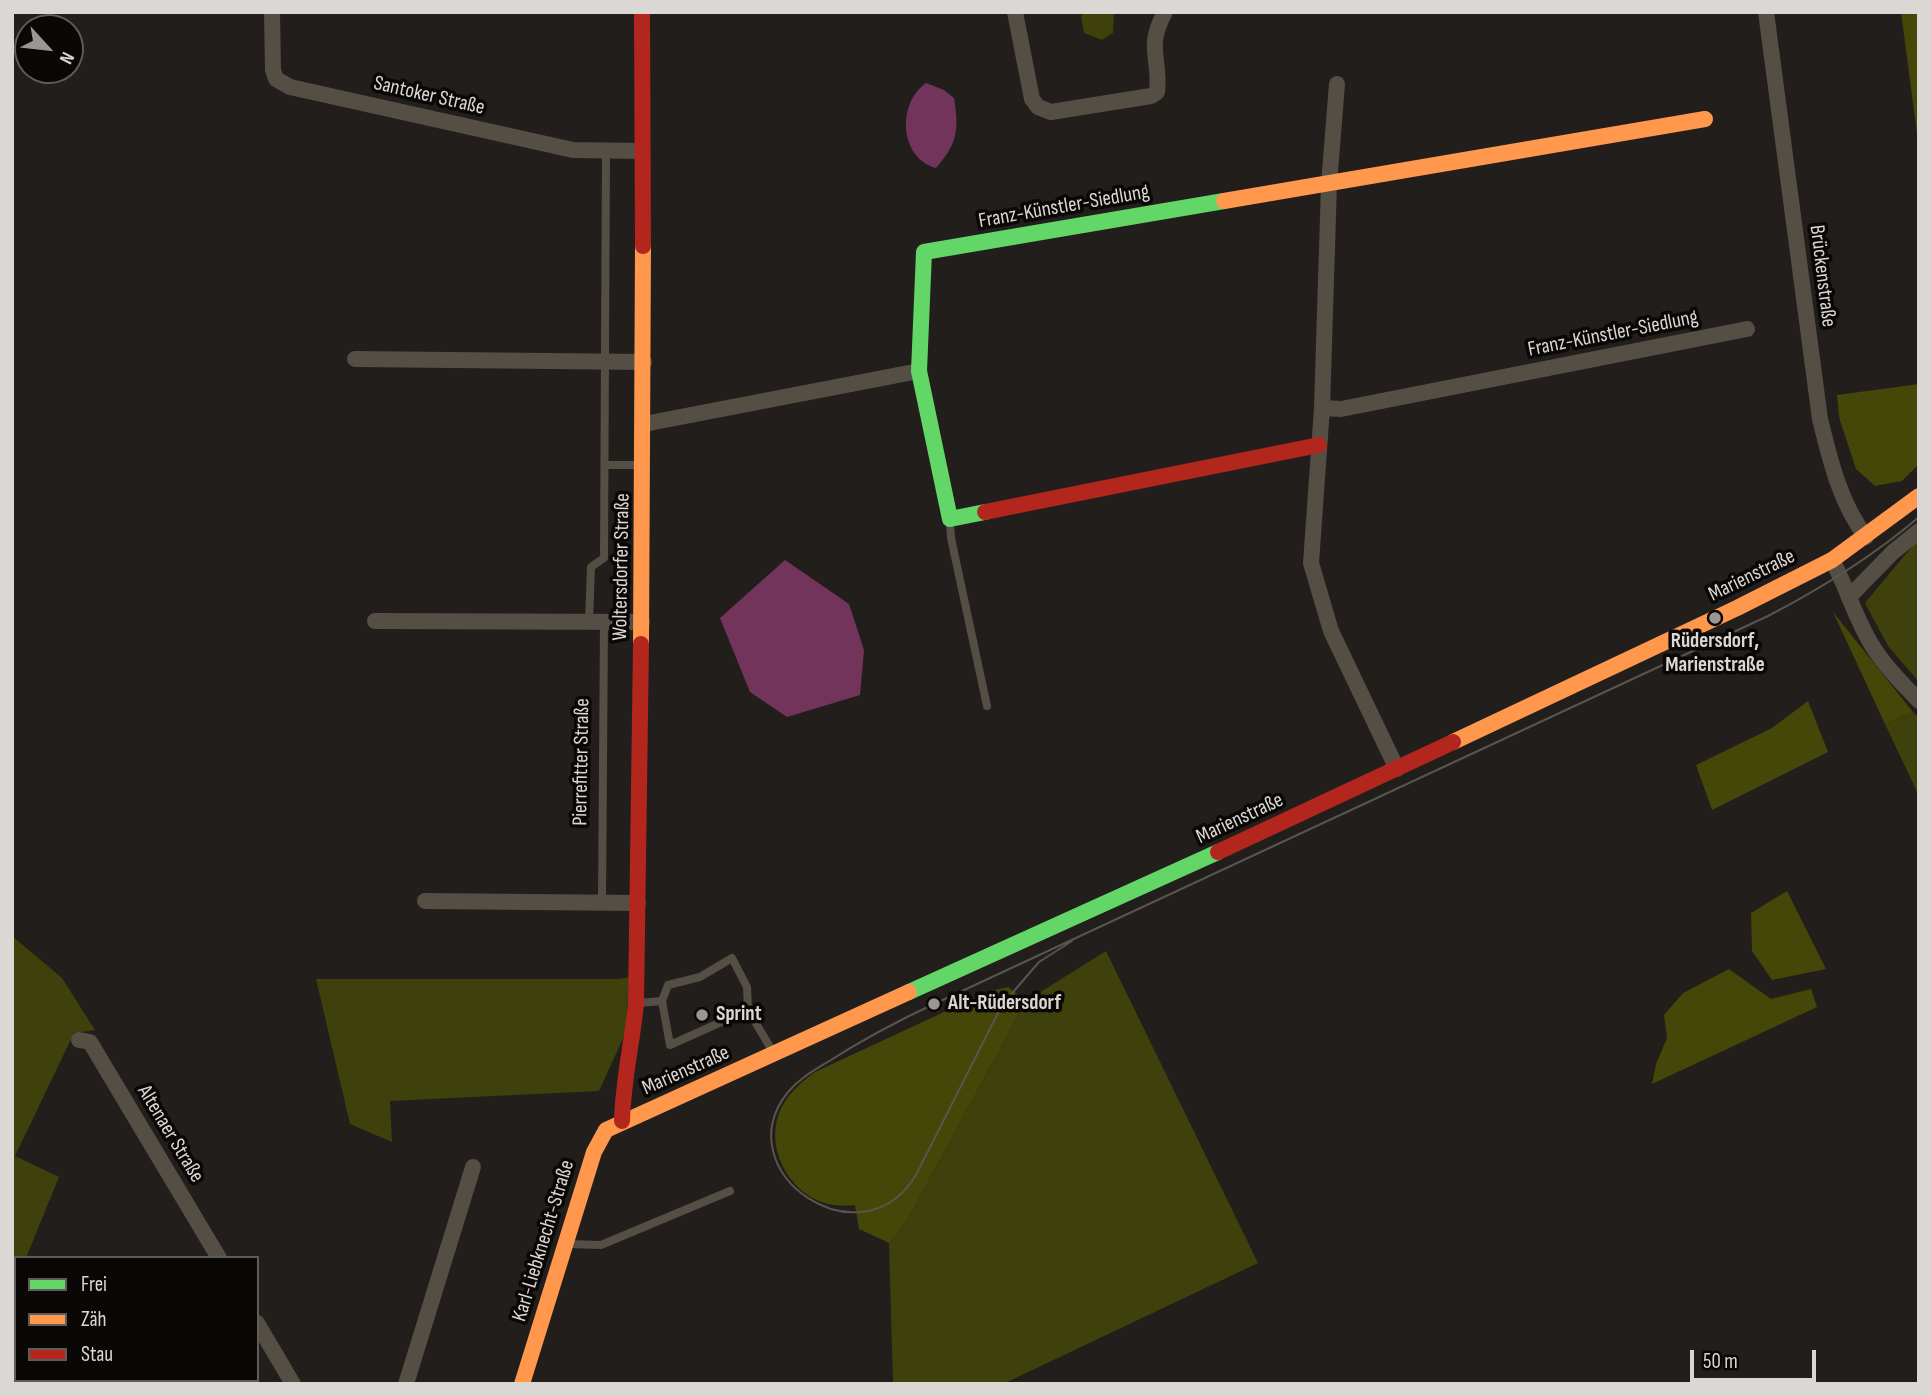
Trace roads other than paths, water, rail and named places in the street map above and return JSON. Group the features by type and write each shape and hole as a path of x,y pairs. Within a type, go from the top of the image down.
{"street":[{"name":"Santoker Straße","path":"272,12 273,70 276,79 290,86 573,150 642,151"},
{"name":"Woltersdorfer Straße","path":"622,1121 623,1087 632,1044 636,1004 638,902 644,362 642,12"},
{"path":"1015,12 1032,99 1038,107 1051,112 1151,96 1157,92 1153,44 1157,27 1165,12"},
{"name":"Brückenstraße","path":"1766,12 1819,410 1825,441 1847,508 1851,518 1866,537"},
{"path":"1337,84 1329,184 1322,408 1311,563 1331,631 1397,769"},
{"name":"Franz-Künstler-Siedlung","path":"950,519 919,371 924,252 1705,119"},
{"name":"Franz-Künstler-Siedlung","path":"1322,408 1341,409 1747,329"},
{"path":"355,359 644,362"},
{"path":"643,425 919,371"},
{"path":"950,519 1319,445"},
{"name":"Marienstraße","path":"622,1121 774,1055 1397,769 1760,597 1832,560 1919,496"},
{"path":"1849,597 1893,552 1919,531"},
{"path":"1832,560 1858,620 1876,652 1919,701"},
{"path":"374,621 642,622"},
{"path":"425,901 638,902"},
{"name":"Altenaer Straße","path":"79,1040 90,1042 218,1256"},
{"name":"Karl-Liebknecht-Straße","path":"522,1384 594,1152 606,1130 622,1121"},
{"path":"406,1384 473,1167"},
{"path":"259,1326 293,1384"}],"lane":[{"path":"606,151 605,465 643,465"},
{"name":"Pierrefitter Straße","path":"602,903 597,621 591,567 604,558 605,465"},
{"path":"950,519 951,538 987,706"},
{"path":"748,1010 670,1045 662,1001 668,985 701,977 732,958 747,987 748,1010 774,1055"},
{"path":"636,1004 662,1001"},
{"path":"565,1243 601,1245 730,1191"}],"tram line":[{"path":"1072,941 1039,962 1002,1005 917,1173 894,1200 865,1211 836,1210 808,1198 786,1178 773,1152 773,1123 788,1092 806,1076 853,1047 934,1004 1768,616 1846,571 1919,517"}],"place":[{"name":"Rüdersdorf, Marienstraße","path":"1715,618"},
{"name":"Alt-Rüdersdorf","path":"934,1004"},
{"name":"Sprint","path":"702,1015"}]}
